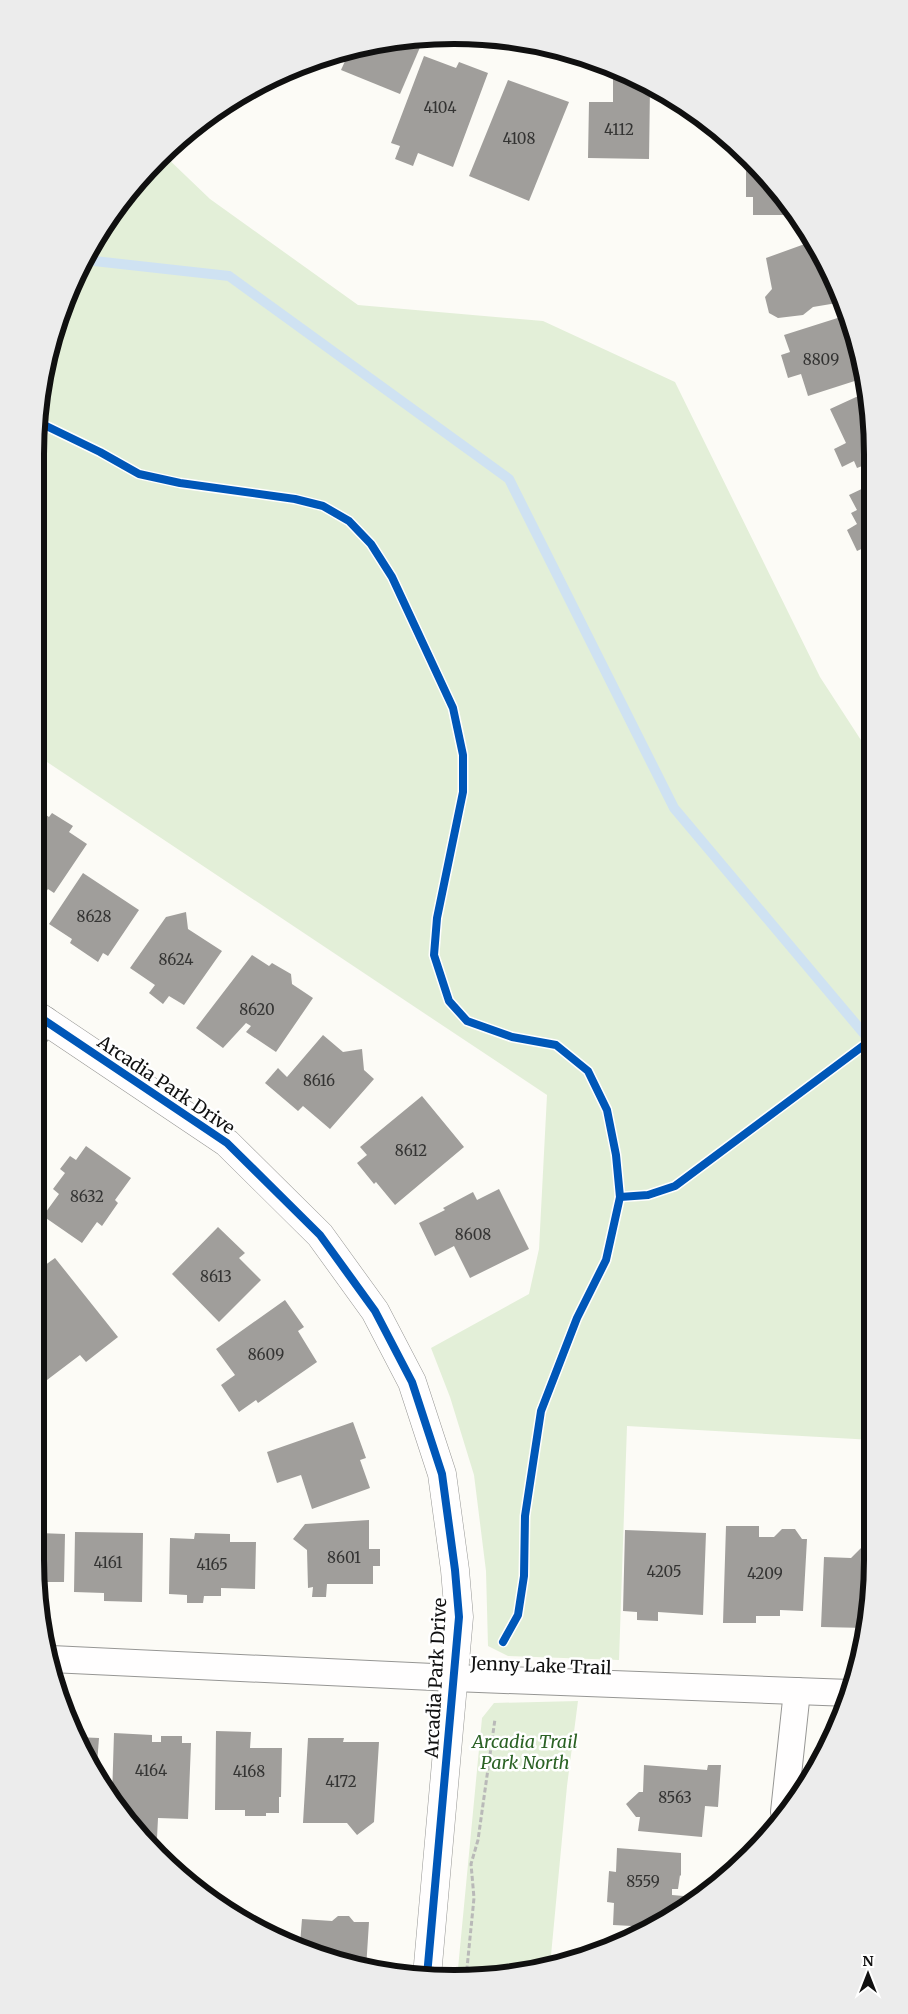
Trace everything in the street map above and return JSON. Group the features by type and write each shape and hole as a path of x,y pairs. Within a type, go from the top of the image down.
{"street":[{"name":"Arcadia Park Drive","path":"44,1027 227,1143 320,1235 375,1311 412,1382 442,1474 455,1570 458,1617 428,1969"},
{"name":"Jenny Lake Trail","path":"56,1659 454,1678 842,1693"},
{"path":"785,1802 797,1691"}],"path":[{"path":"467,1970 474,1898 471,1864 478,1840 495,1719"}],"green space":[{"path":"169,160 210,199 358,305 543,321 675,382 820,677 864,745 864,1439 627,1426 619,1660 508,1656 488,1646 486,1571 474,1475 450,1397 431,1348 529,1294 539,1249 547,1095 44,760 44,454 47,400 52,374 58,348 75,297 99,249 129,204"},
{"name":"Arcadia Trail Park North","path":"578,1701 567,1786 551,1958 508,1967 458,1970 482,1718 494,1703"}],"building":[{"path":"421,45 400,94 341,70 348,58 400,47"},
{"path":"424,56 456,68 459,62 488,73 453,167 418,153 413,166 395,159 400,146 391,143"},
{"path":"613,76 650,94 649,159 588,158 589,102 613,102"},
{"path":"508,80 569,102 529,201 469,176"},
{"path":"746,166 787,215 753,215 753,197 746,197"},
{"path":"806,244 809,249 835,303 813,307 803,315 778,318 769,313 765,297 772,289 766,258"},
{"path":"840,317 857,380 808,396 801,374 788,378 781,355 790,352 784,335"},
{"path":"860,395 864,465 857,468 854,461 842,467 834,449 846,443 830,409"},
{"path":"864,488 864,548 857,551 847,530 857,524 851,513 857,510 849,495"},
{"path":"52,813 73,826 69,832 87,844 54,893 48,889 44,895 44,814 49,817"},
{"path":"83,873 139,910 108,956 103,953 98,962 70,943 72,939 49,924"},
{"path":"186,912 188,929 222,951 184,1005 169,996 163,1004 149,993 155,985 130,968 166,917"},
{"path":"252,955 269,966 272,963 291,974 292,984 313,998 276,1052 246,1032 251,1026 246,1023 223,1048 196,1028"},
{"path":"323,1035 343,1052 362,1049 364,1070 374,1079 330,1129 303,1106 298,1111 265,1083 278,1068 287,1077"},
{"path":"422,1096 464,1147 395,1205 357,1163 367,1155 360,1147"},
{"path":"86,1146 131,1178 115,1200 118,1203 102,1226 97,1222 82,1243 44,1217 59,1194 53,1189 65,1173 60,1169 70,1156 76,1160"},
{"path":"499,1189 529,1249 470,1278 454,1246 435,1256 419,1223 445,1210 443,1208 473,1192 477,1200"},
{"path":"218,1227 245,1253 239,1258 261,1280 219,1322 172,1274"},
{"path":"55,1258 118,1337 86,1362 80,1355 47,1380 44,1376 44,1266"},
{"path":"285,1300 304,1327 298,1331 317,1362 258,1403 256,1400 239,1412 221,1385 235,1375 216,1349"},
{"path":"353,1422 366,1458 360,1460 370,1488 312,1509 301,1475 277,1483 267,1452"},
{"path":"369,1520 369,1549 380,1549 380,1566 373,1566 373,1584 327,1584 326,1597 312,1597 313,1587 308,1588 307,1550 293,1539 305,1524"},
{"path":"726,1526 759,1526 759,1537 774,1537 782,1529 795,1529 802,1539 807,1539 803,1611 780,1610 780,1616 756,1616 756,1623 723,1623"},
{"path":"625,1530 706,1533 703,1615 658,1612 658,1621 637,1620 637,1612 623,1611"},
{"path":"75,1532 143,1533 142,1602 104,1601 104,1593 74,1592"},
{"path":"44,1533 65,1534 64,1582 45,1582"},
{"path":"195,1533 230,1534 230,1542 256,1542 255,1589 221,1588 221,1596 204,1596 203,1603 187,1603 187,1595 169,1594 170,1538 194,1539"},
{"path":"864,1545 863,1587 858,1628 821,1627 824,1557 851,1558"},
{"path":"216,1731 251,1732 250,1748 282,1748 279,1813 266,1813 266,1816 245,1816 245,1810 215,1810"},
{"path":"114,1733 152,1735 152,1742 161,1742 161,1736 182,1736 182,1743 191,1743 188,1819 158,1818 157,1838 153,1838 146,1830 112,1787"},
{"path":"84,1737 99,1738 97,1762"},
{"path":"308,1738 344,1738 343,1742 379,1742 374,1822 357,1835 347,1823 303,1823"},
{"path":"644,1765 707,1770 708,1765 721,1765 718,1807 705,1806 702,1837 638,1831 640,1817 636,1817 626,1804 639,1792 643,1792"},
{"path":"617,1848 681,1853 681,1876 678,1889 672,1889 672,1895 688,1896 638,1926 613,1925 614,1903 607,1902 609,1871 616,1872"},
{"path":"338,1916 349,1916 354,1922 369,1922 367,1960 300,1940 302,1919 332,1921"}],"waterway":[{"path":"93,261 229,276 509,479 674,808 864,1034"}],"cycle path":[{"path":"45,425 100,452 139,474 180,483 295,499 323,506 349,521 371,544 392,577 453,708 463,755 463,792 437,918 434,955 449,1001 467,1021 512,1037 556,1045 588,1071 607,1110 616,1155 620,1197 606,1260 577,1318 541,1411 525,1516 524,1576 518,1615 503,1642"},
{"path":"44,1020 227,1143 320,1235 375,1311 412,1382 442,1474 455,1570 459,1617 428,1969"},
{"path":"620,1197 648,1195 675,1186 864,1045"}]}
